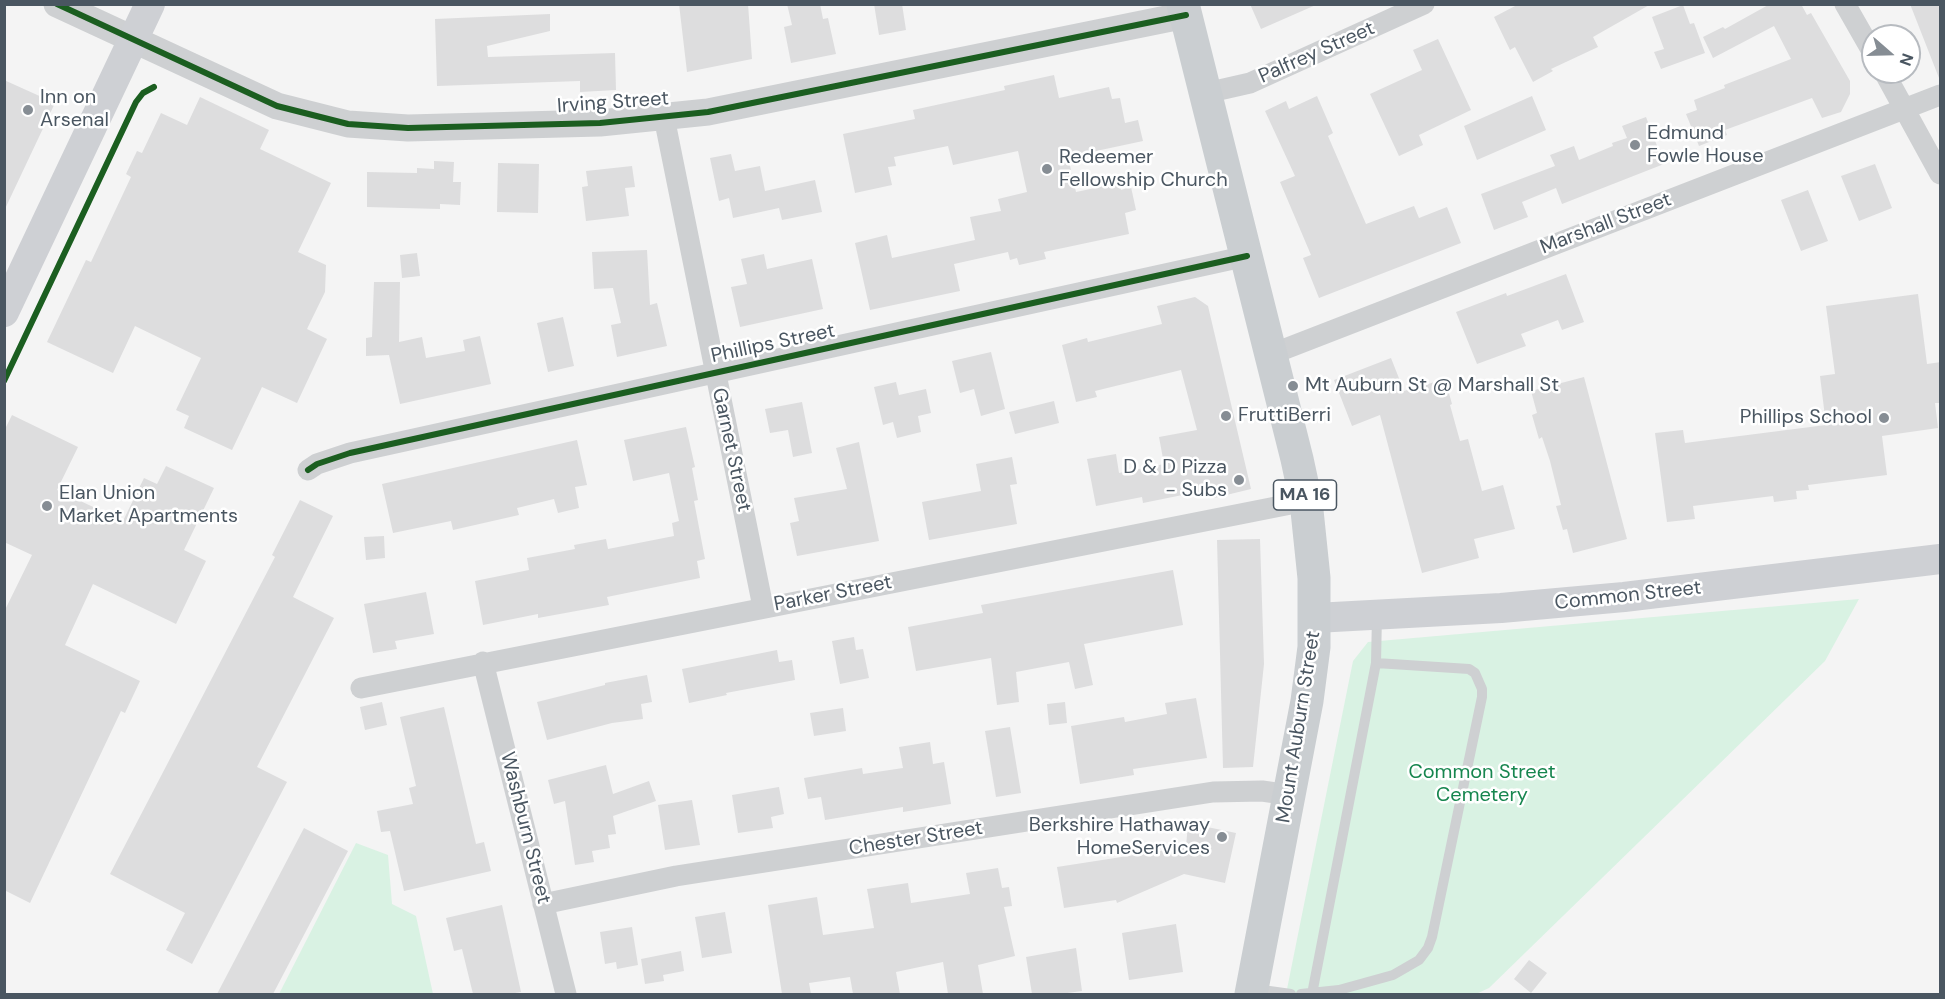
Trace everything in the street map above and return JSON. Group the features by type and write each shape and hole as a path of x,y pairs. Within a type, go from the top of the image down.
{"main road":[{"path":"4,312 150,4"},
{"name":"Mount Auburn Street","path":"1184,10 1272,354 1306,501 1314,566 1315,618 1307,701 1251,992"},
{"name":"Common Street","path":"1315,618 1500,608 1624,597 1941,559"}],"street":[{"name":"Irving Street","path":"57,4 277,106 348,124 408,128 590,123 664,117 726,108 1184,10"},
{"name":"Palfrey Street","path":"1206,93 1250,83 1424,4"},
{"path":"1845,4 1861,31"},
{"path":"1891,84 1941,174"},
{"name":"Marshall Street","path":"1272,354 1941,94"},
{"name":"Garnet Street","path":"664,117 763,607"},
{"name":"Phillips Street","path":"308,470 317,464 350,453 1247,256"},
{"name":"Parker Street","path":"361,688 483,662 1306,501"},
{"name":"Washburn Street","path":"483,662 566,994"},
{"name":"Chester Street","path":"543,904 676,876 1213,792 1256,791 1290,795"}],"lane":[{"path":"1376,663 1469,669 1480,681 1482,697 1432,937 1428,948 1419,960 1393,975 1339,990 1307,994 1376,663 1377,615"},
{"path":"1251,992 1291,994"}],"green space":[{"name":"Common Street Cemetery","path":"1859,599 1825,661 1489,988 1476,994 1286,994 1353,661 1368,642"},
{"path":"356,843 388,855 392,904 416,916 433,994 279,994"}],"building":[{"path":"679,4 748,4 752,59 687,72"},
{"path":"787,4 820,4 823,19 828,18 836,54 791,63 784,27 792,25"},
{"path":"874,4 902,4 906,30 879,35"},
{"path":"1250,4 1318,4 1261,29"},
{"path":"1519,4 1651,4 1593,37 1598,47 1551,69 1553,71 1533,82 1515,47 1510,50 1494,17"},
{"path":"1770,4 1801,4 1807,15 1811,13 1850,81 1850,94 1841,112 1822,118 1812,98 1725,130 1727,135 1699,146 1686,114 1697,110 1694,100 1725,88 1724,85 1791,59 1774,26 1713,58 1703,37 1723,27 1725,29"},
{"path":"1910,4 1941,4 1941,78 1939,78 1921,32 1921,24 1918,24"},
{"path":"1683,5 1690,24 1694,23 1705,53 1661,69 1654,52 1664,49 1652,17"},
{"path":"550,14 550,31 487,46 488,57 615,53 616,90 580,92 580,81 437,86 435,19"},
{"path":"1438,39 1471,110 1419,135 1423,145 1399,156 1370,94 1422,70 1413,50"},
{"path":"1054,75 1059,98 1109,87 1112,99 1120,98 1125,123 1138,120 1143,141 1068,157 1076,192 1119,183 1121,190 1131,187 1136,210 1125,213 1129,234 1044,252 1046,259 1019,265 1017,258 1010,260 1008,252 954,264 960,291 870,310 855,243 887,235 892,258 975,240 970,217 1001,211 998,199 1027,192 1018,151 953,165 948,146 894,157 896,166 888,167 892,185 855,193 843,134 915,119 913,110 1005,90 1004,86"},
{"path":"4,80 55,103 4,211"},
{"path":"1317,96 1333,133 1328,136 1366,224 1414,206 1419,218 1447,207 1461,243 1319,298 1303,258 1311,255 1280,182 1295,176 1265,111 1286,101 1289,109"},
{"path":"1532,96 1546,130 1477,160 1464,126"},
{"path":"200,97 269,130 260,149 331,183 298,252 326,265 325,292 307,329 327,339 297,403 262,387 232,450 184,428 189,416 176,410 201,358 135,326 113,373 47,342 86,260 91,262 131,177 126,174 137,151 142,153 161,113 187,125"},
{"path":"1646,117 1664,164 1562,204 1556,188 1522,202 1528,217 1494,230 1481,194 1555,166 1550,155 1574,146 1579,160 1613,146 1612,143 1627,138 1622,126"},
{"path":"731,154 735,171 760,166 765,191 815,180 822,212 782,220 779,208 733,218 729,198 719,201 710,158"},
{"path":"434,161 454,162 453,182 461,182 460,205 440,204 440,209 367,207 367,172 417,173 417,168 434,169"},
{"path":"498,163 539,164 538,213 497,212"},
{"path":"1875,164 1892,208 1859,221 1841,176"},
{"path":"632,166 635,187 625,188 629,216 586,221 582,187 588,186 586,171"},
{"path":"1808,190 1828,241 1801,251 1781,200"},
{"path":"647,250 650,305 657,303 667,346 617,357 611,325 621,323 613,288 594,289 592,252"},
{"path":"417,253 420,276 402,278 400,255"},
{"path":"764,254 767,269 812,259 823,309 740,327 731,287 747,284 741,259"},
{"path":"1566,274 1584,322 1562,330 1558,320 1521,334 1526,346 1477,364 1456,312"},
{"path":"374,282 400,282 399,342 422,337 426,358 465,351 463,340 480,336 491,384 400,404 389,355 366,356 366,338 372,337"},
{"name":"Phillips School","path":"1918,294 1927,364 1941,362 1941,403 1935,403 1938,428 1882,436 1887,475 1808,485 1809,490 1796,491 1797,499 1774,502 1773,496 1693,506 1695,519 1667,522 1655,433 1683,430 1685,443 1826,425 1820,376 1835,374 1826,306"},
{"path":"1195,297 1208,306 1251,489 1214,498 1212,489 1143,503 1142,497 1096,506 1087,459 1116,454 1119,473 1164,464 1159,437 1197,430 1181,370 1095,391 1097,397 1076,402 1062,345 1087,338 1088,342 1162,324 1157,306"},
{"path":"563,317 574,366 548,372 537,323"},
{"path":"991,352 1005,409 981,416 974,389 960,393 952,361"},
{"path":"1391,358 1404,391 1445,379 1460,441 1468,439 1482,491 1503,485 1515,529 1474,539 1479,558 1422,573 1380,415 1352,426 1334,380"},
{"path":"1584,377 1627,539 1573,553 1567,529 1563,530 1556,506 1561,505 1550,461 1542,437 1539,439 1532,415 1537,413 1531,391"},
{"path":"896,382 899,395 926,389 931,413 918,416 921,432 897,438 893,422 883,425 874,387"},
{"path":"1054,401 1059,423 1015,434 1009,412"},
{"path":"802,402 812,453 793,457 788,430 770,433 765,409"},
{"path":"12,415 78,447 57,490 123,521 144,478 157,484 166,466 214,488 184,550 206,561 176,624 93,584 65,645 140,681 125,713 121,711 30,903 4,890 4,612 32,555 4,542 4,431"},
{"path":"686,427 695,467 692,468 698,500 694,501 705,559 697,561 700,578 607,597 609,605 538,618 538,614 483,625 475,581 529,570 527,558 575,549 574,545 606,539 608,549 674,536 672,523 679,521 669,473 633,481 624,440"},
{"path":"577,440 587,485 575,487 579,508 558,513 554,499 517,508 519,515 453,530 451,521 393,533 382,484"},
{"path":"859,442 879,541 797,556 790,523 799,521 794,498 847,489 836,448"},
{"path":"1012,457 1017,484 1010,485 1017,524 929,540 922,502 981,491 976,464"},
{"path":"300,500 333,516 293,597 334,618 257,767 287,782 192,964 166,950 185,913 110,874 275,557 272,555"},
{"path":"384,536 385,558 366,560 364,537"},
{"path":"1260,539 1264,664 1253,767 1223,768 1217,540"},
{"path":"1173,570 1183,625 1084,644 1093,685 1075,689 1069,662 1016,672 1019,702 997,705 991,658 916,671 908,627 983,613 981,605"},
{"path":"426,592 434,634 395,641 397,649 373,653 364,604"},
{"path":"854,637 856,650 863,649 869,678 840,684 832,641"},
{"path":"777,650 779,662 792,660 795,680 726,693 727,695 689,703 682,669"},
{"path":"647,675 652,702 641,704 643,719 612,723 547,740 537,702 605,685 605,683"},
{"path":"1196,698 1207,758 1133,769 1134,775 1080,784 1071,726 1124,717 1125,722 1167,714 1165,703"},
{"path":"382,702 387,725 365,730 360,707"},
{"path":"1065,702 1067,723 1049,725 1047,704"},
{"path":"444,707 476,844 484,842 491,871 404,891 390,831 381,832 377,811 413,804 409,788 416,786 400,717"},
{"path":"843,708 846,731 814,736 810,713"},
{"path":"1010,727 1021,793 996,797 985,731"},
{"path":"930,742 933,764 944,762 951,804 903,812 903,807 825,820 821,797 808,799 804,778 862,768 863,774 903,768 899,747"},
{"path":"606,765 613,794 649,781 656,801 613,816 616,834 608,835 610,848 592,851 594,862 575,865 565,801 554,804 548,780"},
{"path":"779,787 784,814 771,817 773,828 738,833 732,795"},
{"path":"692,800 700,845 665,850 658,805"},
{"path":"1188,823 1236,833 1225,883 1184,874 1117,903 1116,900 1064,908 1057,867 1186,847"},
{"path":"304,828 348,851 273,994 217,994"},
{"path":"998,868 1002,888 1009,887 1012,906 1004,907 1015,956 978,965 983,994 948,994 943,962 896,972 900,994 853,994 850,977 809,983 811,994 782,994 768,905 817,897 823,935 874,928 867,889 908,883 911,903 970,894 966,873"},
{"path":"502,905 521,992 473,994 462,949 454,951 446,918"},
{"path":"725,912 732,953 702,958 695,917"},
{"path":"1176,924 1183,972 1129,980 1122,933"},
{"path":"632,927 638,965 617,969 616,962 605,964 600,932"},
{"path":"1076,948 1082,991 1032,994 1026,957"},
{"path":"681,951 684,971 663,975 664,981 645,984 641,959"},
{"path":"1529,960 1547,973 1531,993 1514,979"}],"cycle path":[{"path":"57,4 277,106 348,124 408,128 600,123 708,112 1186,15"},
{"path":"4,381 136,102 143,93 154,87"},
{"path":"308,470 317,464 350,453 1247,256"}],"place":[{"name":"Inn on Arsenal","path":"28,110"},
{"name":"Edmund Fowle House","path":"1635,145"},
{"name":"Redeemer Fellowship Church","path":"1047,169"},
{"name":"Mt Auburn St @ Marshall St","path":"1293,386"},
{"name":"FruttiBerri","path":"1226,416"},
{"name":"Phillips School","path":"1884,418"},
{"name":"D & D Pizza - Subs","path":"1239,480"},
{"name":"Elan Union Market Apartments","path":"47,506"},
{"name":"Berkshire Hathaway HomeServices","path":"1222,837"}]}
